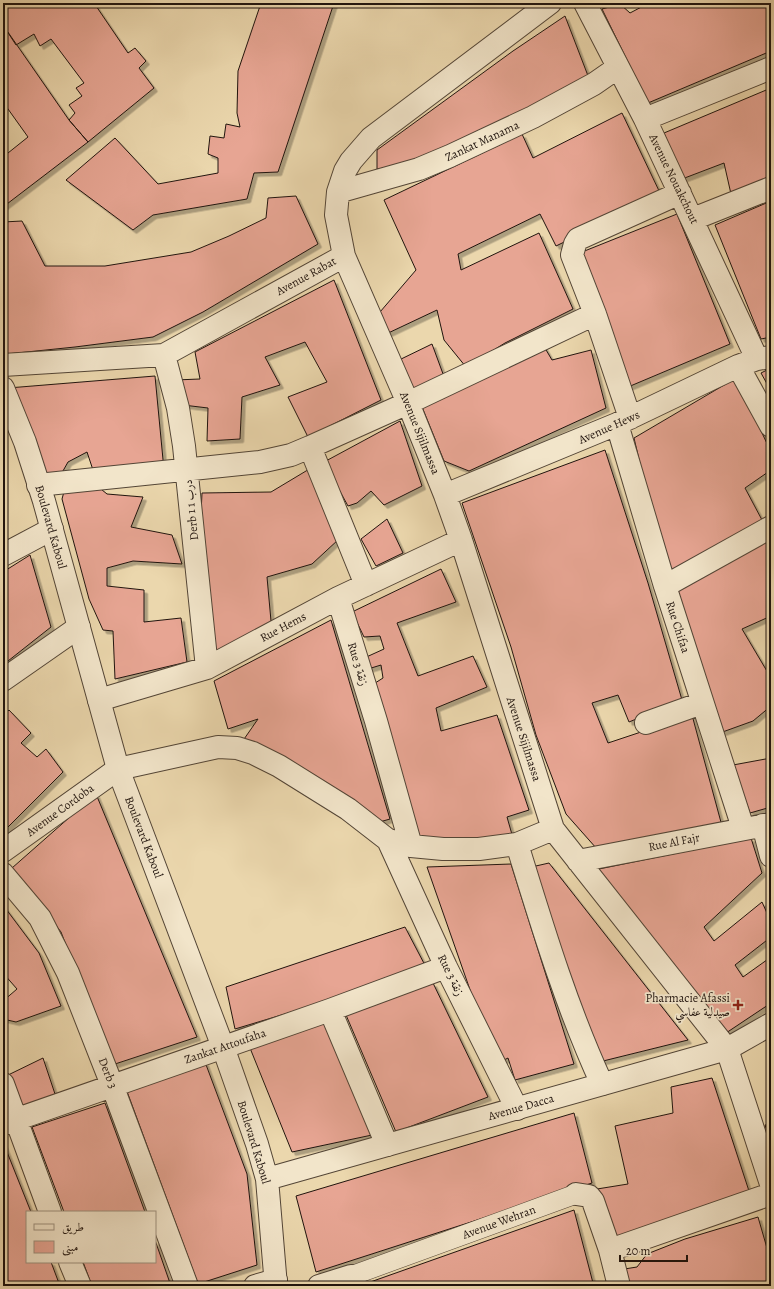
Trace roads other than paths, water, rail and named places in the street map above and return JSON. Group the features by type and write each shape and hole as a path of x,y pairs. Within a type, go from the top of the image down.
{"street":[{"name":"Avenue Rabat","path":"3,365 164,354 344,256 336,215 338,192 348,166 371,138 550,3"},
{"name":"Avenue Nouakchout","path":"585,3 617,68 645,119 693,219 755,361 771,426"},
{"name":"Zankat Manama","path":"338,192 419,169 450,156 533,117 594,84 617,68"},
{"path":"645,119 771,68"},
{"path":"693,219 771,188"},
{"name":"Rue Chifaa","path":"680,193 578,239 572,255 594,314 665,586 702,703 759,826 771,856"},
{"name":"Avenue Sijilmassa","path":"344,256 446,495 462,540 553,829 728,1049 771,1184"},
{"path":"38,484 260,462 291,455 408,403 594,314"},
{"name":"Derb 1 درب 1","path":"164,354 182,426 207,668"},
{"name":"Avenue Hews","path":"446,495 623,421 755,361"},
{"name":"Boulevard Kaboul","path":"3,388 25,442 52,529 118,769 223,1047 267,1179 276,1283"},
{"path":"310,447 366,585"},
{"path":"665,586 771,527"},
{"path":"3,555 52,529"},
{"name":"Rue Hems","path":"100,700 207,668 338,598 462,540"},
{"name":"Rue 3 زنقة","path":"338,598 376,720 411,846"},
{"path":"5,676 79,627"},
{"path":"646,723 702,703"},
{"path":"118,769 198,750 218,747 237,748 253,753 279,766 348,809 388,840 411,846 442,849 479,849 517,844 553,829"},
{"name":"Avenue Cordoba","path":"3,851 118,769"},
{"name":"Rue Al Fajr","path":"578,861 759,826"},
{"name":"Rue 3 زنقة","path":"388,840 446,967 517,1109"},
{"path":"517,844 561,981 582,1040 602,1084"},
{"name":"Derb 3","path":"3,874 40,918 68,973 112,1085 187,1286"},
{"name":"Zankat Attoufaha","path":"10,1122 112,1085 330,1010 446,967"},
{"path":"330,1010 387,1145"},
{"name":"Avenue Dacca","path":"267,1179 728,1049 771,1024"},
{"path":"3,1084 10,1122 50,1211"},
{"name":"Avenue Wehran","path":"319,1286 351,1276 576,1194 588,1196 593,1201 610,1250 617,1285"},
{"path":"610,1250 771,1194"},
{"path":"70,1263 80,1286"},
{"path":"255,1286 276,1283"}],"place":[{"name":"Pharmacie Afassi صيدلية عفاسي","path":"738,1005"}]}
